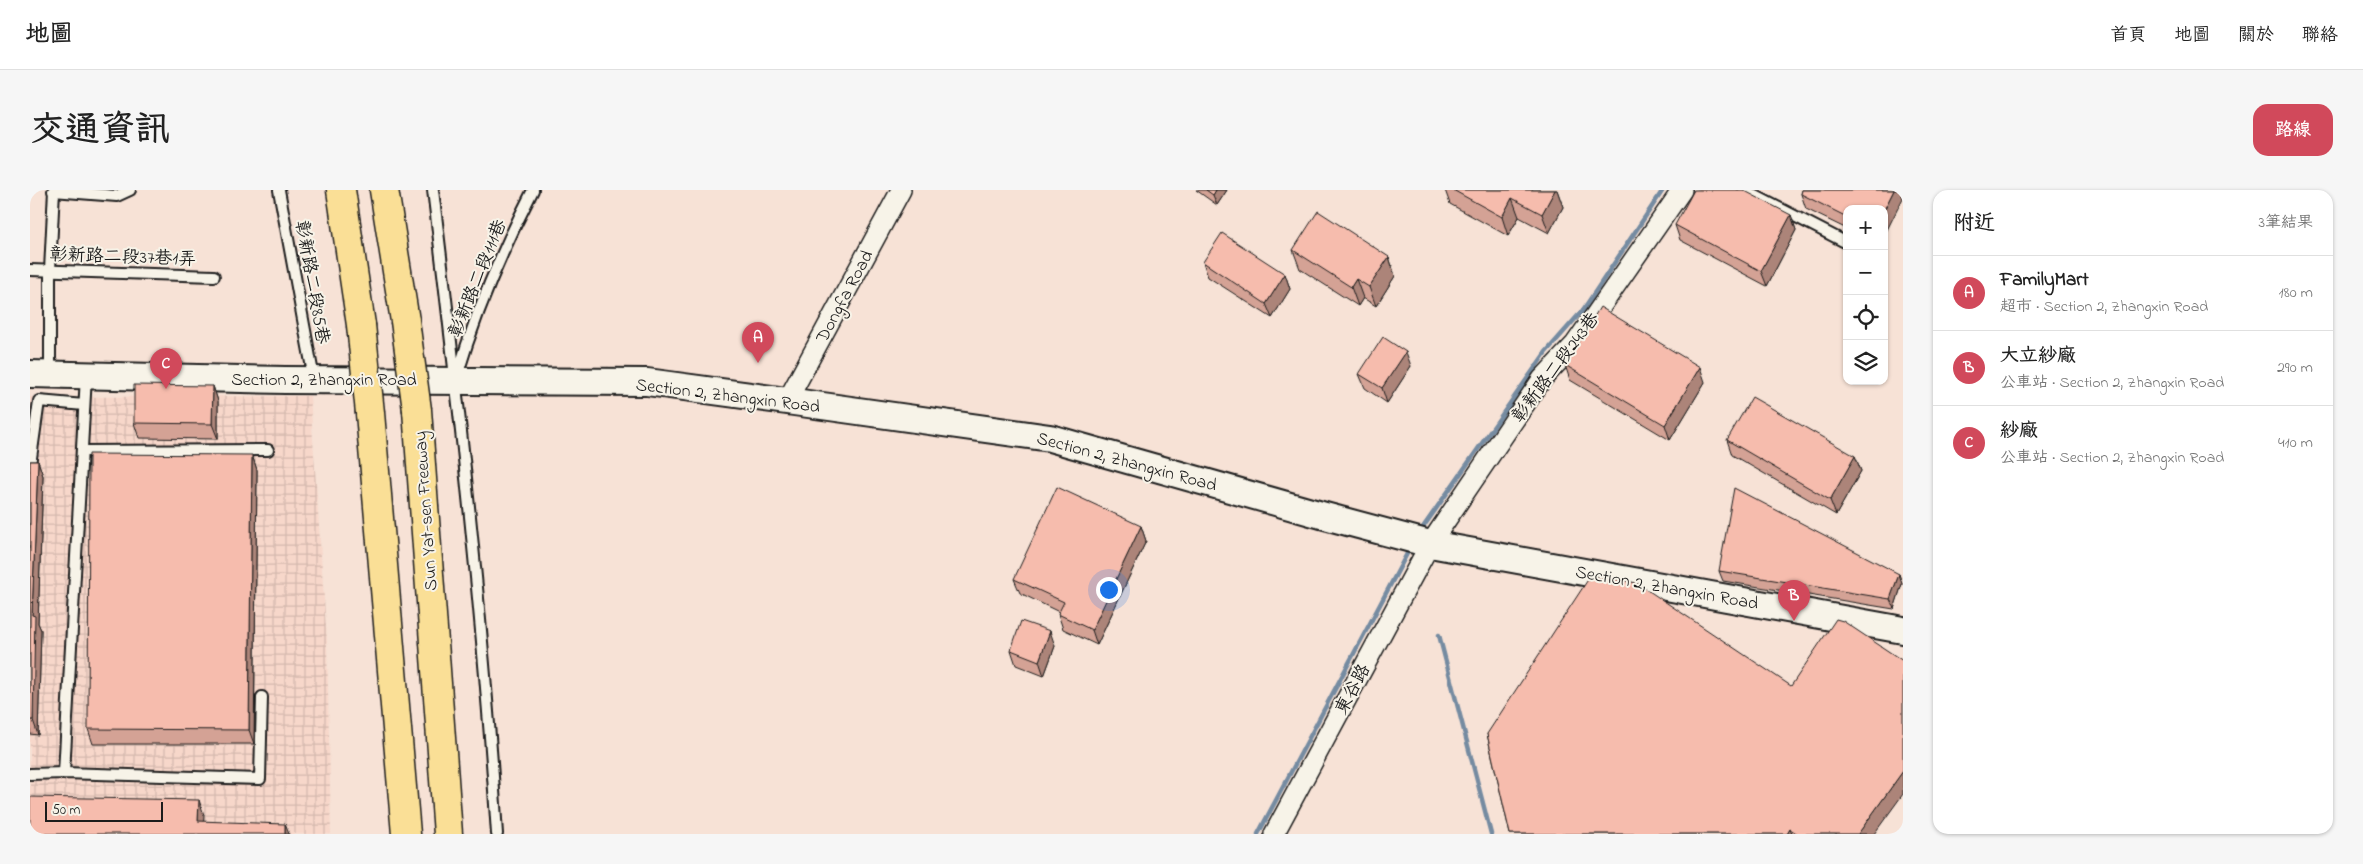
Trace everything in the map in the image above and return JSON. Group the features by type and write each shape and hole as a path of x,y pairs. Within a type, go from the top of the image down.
{"highway":[{"path":"341,190 361,326 370,413 406,834"},
{"name":"Sun Yat-sen Freeway","path":"384,190 417,410 448,834"}],"street":[{"name":"Dongfa Road","path":"787,402 901,190"},
{"name":"彰新路二段243巷","path":"1421,541 1542,379 1575,344 1682,190"},
{"name":"Section 2, Zhangxin Road","path":"40,374 314,380 647,382 1050,438 1325,516 1421,541 1903,630"},
{"name":"東谷路","path":"1274,834 1421,541"}],"lane":[{"path":"40,374 50,270 53,191 116,196 130,190"},
{"name":"彰新路二段85巷","path":"279,190 314,380"},
{"path":"433,190 456,380 489,713 497,834"},
{"name":"彰新路二段111巷","path":"456,380 470,332 510,235 533,190"},
{"path":"1744,190 1843,241"},
{"name":"彰新路二段37巷1弄","path":"30,270 214,276"},
{"path":"64,773 86,376"},
{"path":"30,465 39,401 84,405"},
{"path":"82,451 268,450"},
{"path":"30,774 64,773 260,779 262,697"}],"shaded area":[{"path":"310,396 327,642 331,834 30,834 30,397"}],"building":[{"path":"1206,190 1216,190 1213,195"},
{"path":"1453,190 1555,190 1542,214 1512,198 1502,217"},
{"path":"1694,190 1743,190 1791,215 1761,271 1675,225"},
{"path":"1802,190 1894,190 1886,205 1843,205 1843,215 1801,194"},
{"path":"1318,211 1389,257 1369,287 1356,279 1351,287 1293,250"},
{"path":"1222,233 1285,274 1266,304 1203,262"},
{"path":"1600,307 1700,367 1665,425 1565,365"},
{"path":"1383,337 1406,352 1382,388 1359,374"},
{"path":"134,385 213,386 212,424 134,423"},
{"path":"1752,397 1855,456 1830,500 1727,440"},
{"path":"89,454 252,455 249,730 88,729"},
{"path":"30,461 38,461 32,615 35,616 33,720 30,720"},
{"path":"1057,487 1141,526 1092,630 1058,614 1064,602 1014,579"},
{"path":"1734,488 1899,574 1890,599 1719,571"},
{"path":"1591,575 1637,583 1791,686 1836,619 1843,621 1903,661 1903,771 1858,834 1798,834 1790,829 1787,834 1510,834 1487,734"},
{"path":"1021,621 1050,631 1039,661 1011,650"},
{"path":"30,797 199,800 198,821 285,824 285,834 30,834"}],"waterway":[{"path":"1419,533 1546,352 1583,310 1663,190"},
{"path":"1258,834 1410,548"},
{"path":"1439,635 1491,834"}],"place":[{"name":"FamilyMart","path":"758,363"},
{"name":"紗廠","path":"166,389"},
{"name":"大立紗廠","path":"1794,621"}]}
